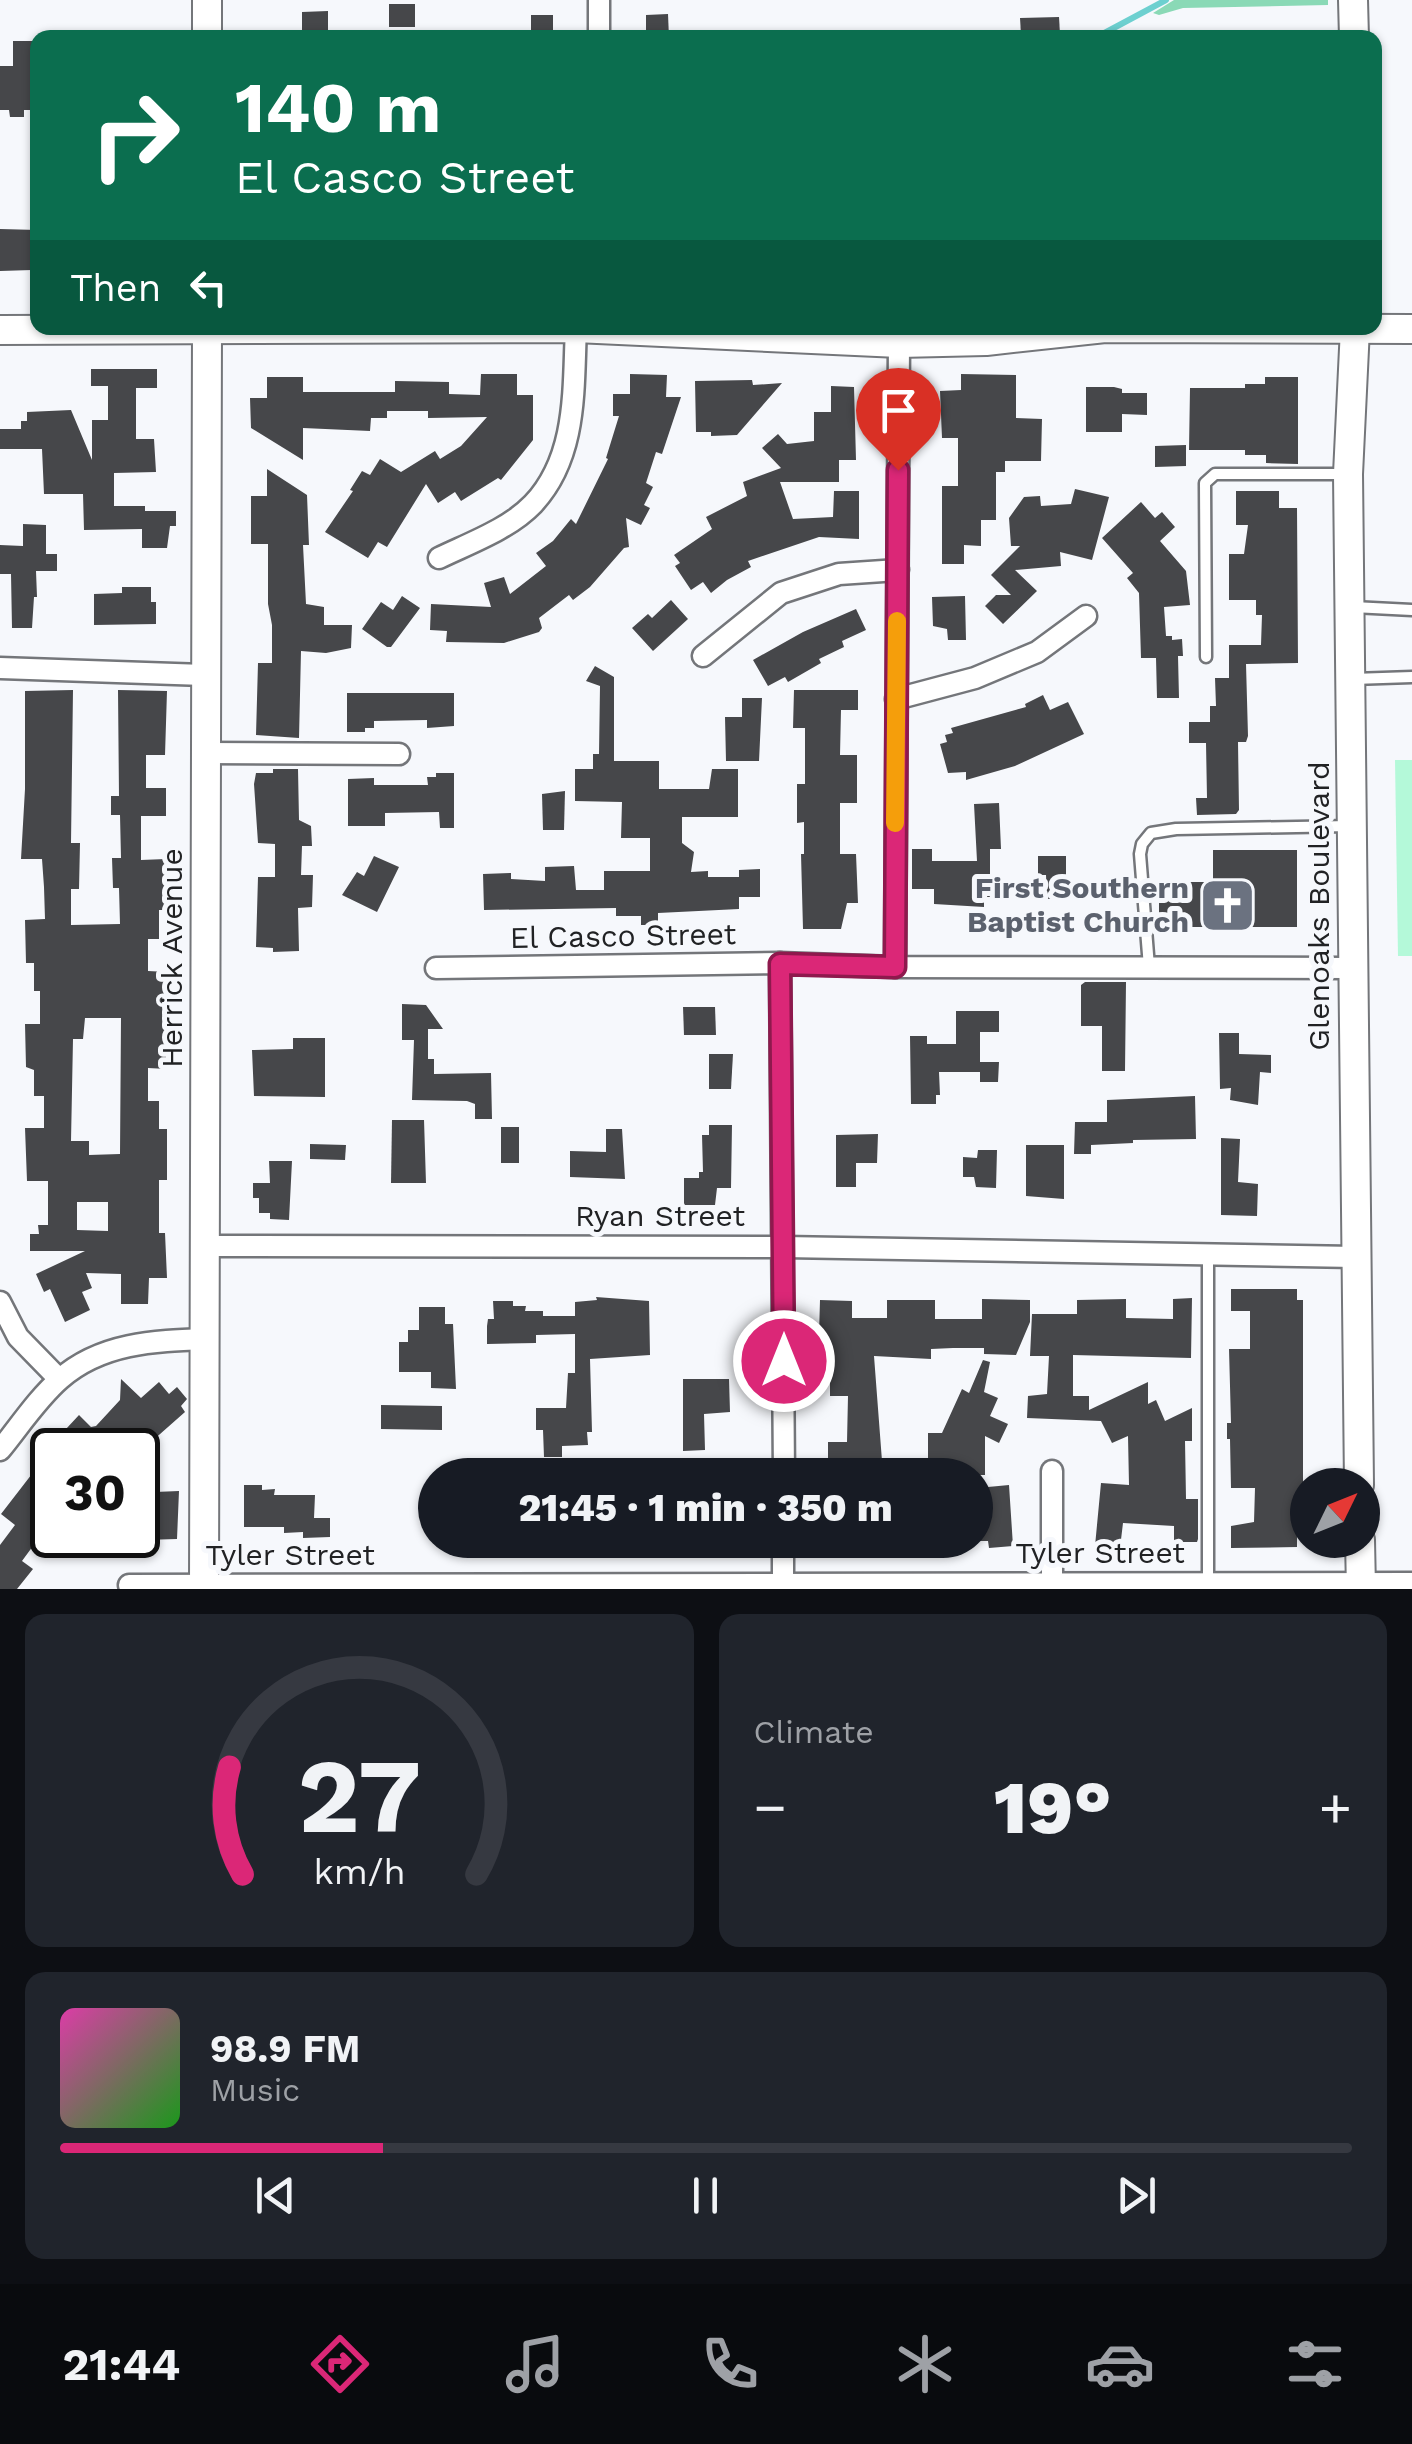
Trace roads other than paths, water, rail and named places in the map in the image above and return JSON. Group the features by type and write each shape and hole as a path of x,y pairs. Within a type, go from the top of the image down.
{"street":[{"path":"207,0 207,30"},
{"path":"599,0 600,30"},
{"path":"1354,0 1354,30"},
{"path":"1382,328 1412,328"},
{"path":"0,330 30,330"},
{"name":"Herrick Avenue","path":"204,1587 207,335"},
{"path":"440,558 487,535 531,506 553,478 570,435 576,335"},
{"path":"718,335 900,344 1041,335"},
{"name":"Glenoaks Boulevard","path":"1354,335 1348,474 1359,1468"},
{"path":"895,967 900,344"},
{"path":"703,656 743,620 782,593 840,574 898,570"},
{"path":"896,698 975,678 1037,652 1086,616"},
{"path":"0,668 204,676"},
{"path":"204,753 399,754"},
{"path":"780,964 784,1458"},
{"name":"El Casco Street","path":"436,968 780,964 1352,968"},
{"name":"Ryan Street","path":"204,1246 784,1246 1355,1257"},
{"path":"0,1302 18,1337 59,1380"},
{"path":"0,1450 59,1380 98,1354 147,1341 206,1339"},
{"path":"1052,1470 1052,1583"},
{"path":"783,1586 784,1558"},
{"path":"1360,1558 1361,1586"},
{"name":"Tyler Street","path":"129,1585 1412,1583"}],"lane":[{"path":"1206,656 1205,484 1215,474 1348,474"},
{"path":"1350,607 1412,610"},
{"path":"1350,679 1412,677"},
{"path":"1149,968 1140,854 1151,833 1176,829 1351,826"},
{"path":"1208,1254 1208,1583"}],"waterway":[{"path":"1110,30 1166,0"}],"place":[{"name":"First Southern Baptist Church","path":"1228,905"}]}
